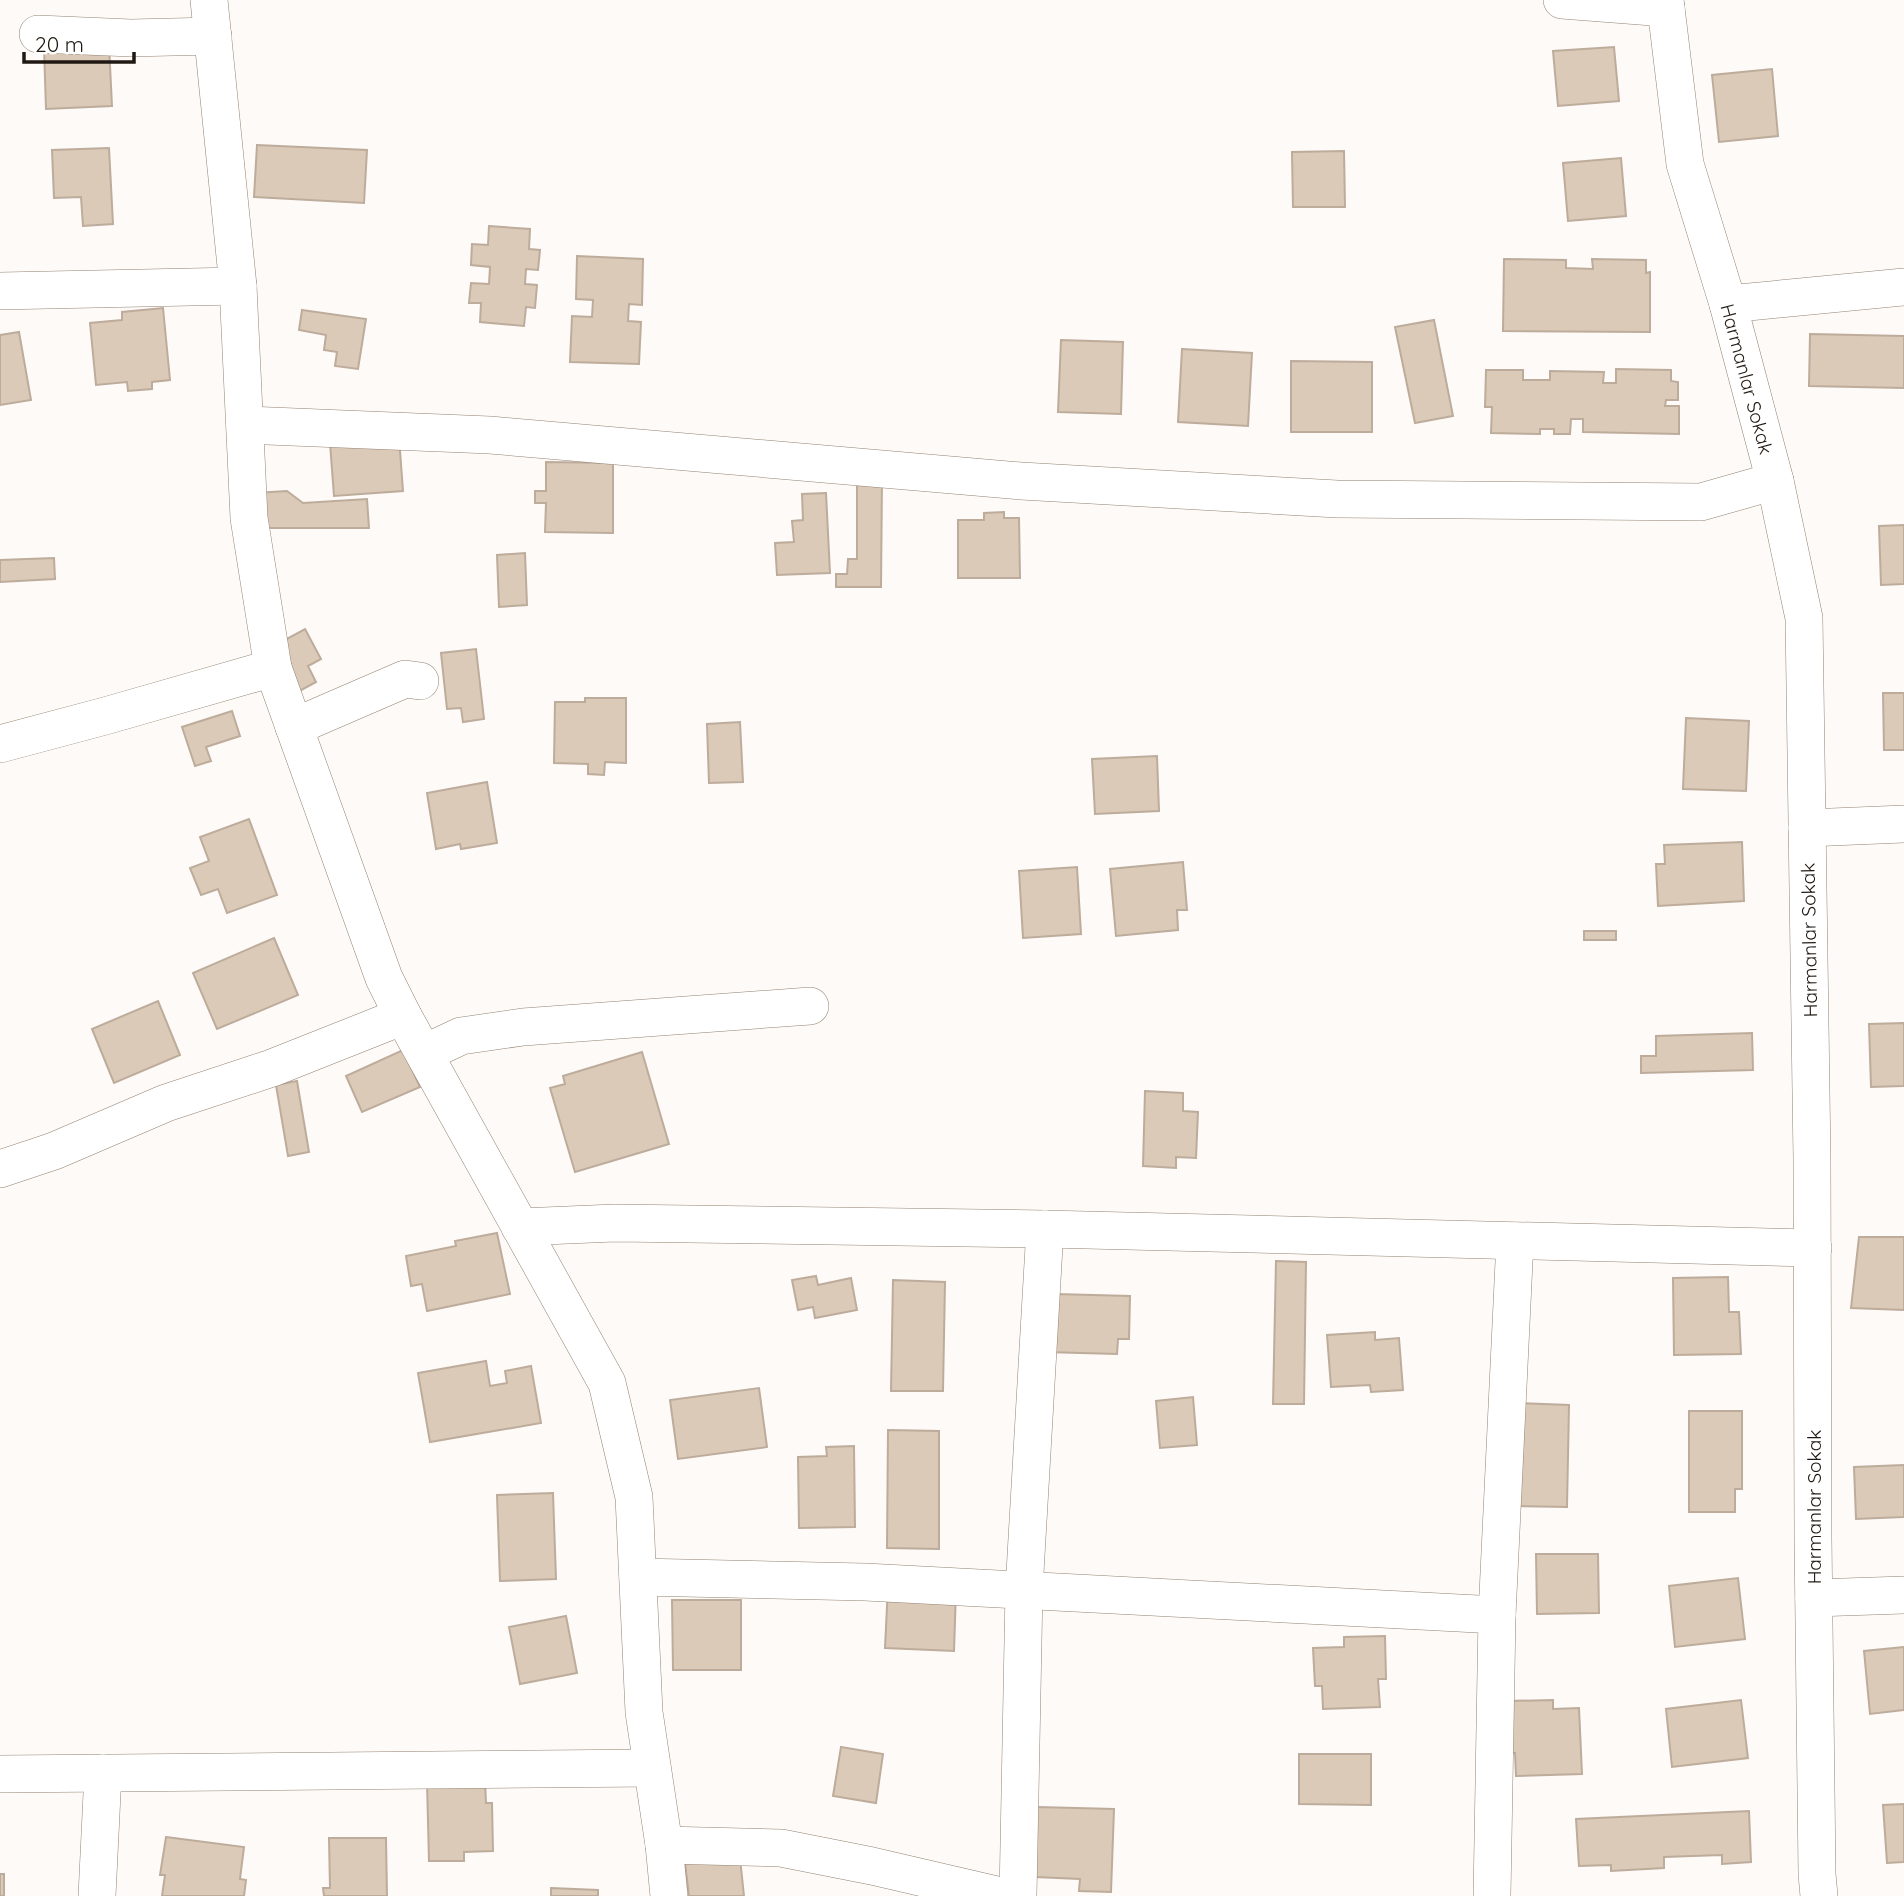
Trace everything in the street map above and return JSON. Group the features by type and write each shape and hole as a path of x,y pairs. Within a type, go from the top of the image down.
{"street":[{"path":"209,0 238,286 250,518 273,668 384,978 607,1383 634,1497 644,1712 669,1896"},
{"path":"1562,0 1666,4"},
{"name":"Harmanlar Sokak","path":"1666,4 1685,164 1728,304 1775,481 1804,618 1819,1896"},
{"path":"38,34 131,38 213,36"},
{"path":"0,291 238,286"},
{"path":"1728,304 1904,287"},
{"path":"245,425 490,435 1021,481 1338,499 1701,502 1775,481"},
{"path":"0,744 273,668"},
{"path":"294,727 405,679 419,681"},
{"path":"1807,828 1904,824"},
{"path":"425,1054 461,1036 523,1027 810,1006"},
{"path":"0,1169 54,1151 166,1103 272,1068 403,1016"},
{"path":"520,1227 615,1223 1045,1229 1813,1248"},
{"path":"1018,1896 1024,1590 1045,1229"},
{"path":"1492,1896 1497,1615 1515,1241"},
{"path":"638,1577 865,1582 1497,1615"},
{"path":"1814,1598 1904,1595"},
{"path":"0,1774 652,1768"},
{"path":"97,1896 103,1773"},
{"path":"664,1845 781,1848 1001,1896"}],"building":[{"path":"109,45 112,106 46,109 44,48"},
{"path":"1614,47 1619,101 1558,106 1553,51"},
{"path":"1772,69 1778,136 1719,142 1712,75"},
{"path":"257,145 367,150 364,203 254,197"},
{"path":"109,148 113,224 83,226 81,197 54,198 52,150"},
{"path":"1344,151 1345,207 1293,207 1292,152"},
{"path":"1621,158 1626,216 1568,221 1563,163"},
{"path":"489,226 530,229 529,249 540,250 538,270 526,269 525,284 537,285 535,308 526,307 524,326 480,322 481,303 469,303 471,283 489,284 490,267 471,265 472,244 488,245"},
{"path":"577,256 643,259 642,305 629,304 628,321 641,322 639,364 570,362 572,316 592,317 593,300 576,299"},
{"path":"1504,259 1566,260 1566,268 1593,269 1592,259 1646,260 1646,273 1650,272 1650,332 1503,331"},
{"path":"163,308 170,380 152,382 152,389 128,391 127,382 96,385 90,323 122,320 122,312"},
{"path":"302,310 366,319 358,369 335,366 337,352 324,350 326,335 299,330"},
{"path":"1434,320 1453,416 1415,423 1395,327"},
{"path":"19,332 31,400 0,405 0,335"},
{"path":"1810,334 1904,336 1904,388 1809,386"},
{"path":"1061,340 1123,342 1121,414 1058,412"},
{"path":"1182,349 1252,353 1248,426 1178,422"},
{"path":"1291,361 1372,362 1372,432 1291,432"},
{"path":"1616,369 1671,370 1671,381 1678,382 1678,400 1666,400 1665,406 1679,406 1679,434 1583,432 1583,419 1571,419 1570,434 1554,434 1554,429 1540,429 1540,434 1491,433 1492,407 1485,407 1486,370 1523,370 1523,380 1550,380 1550,371 1604,372 1603,383 1616,383"},
{"path":"399,437 403,491 334,496 330,443"},
{"path":"546,462 613,463 613,533 545,532 546,503 535,503 535,491 546,491"},
{"path":"857,478 882,478 881,587 836,587 836,574 847,574 848,559 857,559"},
{"path":"287,491 303,503 367,499 369,528 254,528 252,493"},
{"path":"826,493 830,573 777,575 775,543 794,542 792,521 803,520 802,494"},
{"path":"1004,512 1004,518 1019,518 1020,578 958,578 958,520 984,520 984,513"},
{"path":"1904,525 1904,584 1881,585 1879,526"},
{"path":"525,553 527,605 499,607 497,555"},
{"path":"54,558 55,579 0,582 0,560"},
{"path":"305,629 321,659 308,666 316,682 296,693 272,647"},
{"path":"476,649 484,719 463,722 461,708 447,709 441,653"},
{"path":"1883,693 1904,693 1904,750 1884,750"},
{"path":"585,698 626,698 626,763 605,762 604,775 588,774 588,764 554,763 555,702 585,702"},
{"path":"232,711 240,736 206,747 211,761 195,766 182,727"},
{"path":"1686,718 1749,721 1746,791 1683,789"},
{"path":"740,722 743,782 709,783 707,724"},
{"path":"1157,756 1159,811 1095,814 1092,759"},
{"path":"487,782 497,843 461,849 460,844 436,849 427,793"},
{"path":"249,819 277,895 227,913 218,889 201,895 190,868 209,861 200,837"},
{"path":"1742,842 1744,901 1658,906 1656,864 1665,864 1664,845"},
{"path":"1183,862 1187,910 1177,910 1178,930 1116,936 1110,869"},
{"path":"1077,867 1081,934 1023,938 1019,871"},
{"path":"1584,931 1616,931 1616,940 1584,940"},
{"path":"274,938 298,995 217,1029 193,973"},
{"path":"158,1001 180,1055 114,1083 92,1029"},
{"path":"1904,1023 1904,1086 1871,1087 1869,1024"},
{"path":"1752,1033 1753,1070 1641,1073 1641,1056 1656,1056 1656,1036"},
{"path":"403,1050 420,1087 362,1112 346,1076"},
{"path":"642,1052 669,1144 575,1172 550,1088 565,1084 563,1076"},
{"path":"297,1081 309,1152 288,1156 276,1085"},
{"path":"1145,1091 1183,1093 1183,1111 1198,1112 1196,1158 1176,1157 1176,1168 1143,1166"},
{"path":"497,1233 510,1294 427,1311 422,1284 411,1286 406,1256 456,1246 455,1241"},
{"path":"1859,1237 1904,1237 1904,1310 1851,1308"},
{"path":"1276,1261 1306,1262 1304,1404 1273,1404"},
{"path":"816,1276 818,1285 851,1278 857,1310 815,1318 813,1307 798,1310 792,1280"},
{"path":"1728,1277 1729,1312 1739,1312 1741,1354 1674,1355 1673,1278"},
{"path":"893,1280 945,1282 943,1391 891,1391"},
{"path":"1055,1294 1130,1296 1129,1339 1118,1339 1117,1354 1045,1352"},
{"path":"1375,1332 1375,1340 1399,1338 1403,1390 1371,1392 1370,1385 1331,1387 1327,1335"},
{"path":"486,1361 490,1386 507,1383 505,1371 531,1366 541,1423 430,1442 418,1373"},
{"path":"759,1388 767,1447 678,1459 670,1400"},
{"path":"1193,1397 1197,1445 1160,1448 1156,1401"},
{"path":"1520,1403 1569,1405 1567,1507 1517,1506"},
{"path":"1689,1411 1742,1411 1742,1489 1735,1489 1735,1512 1689,1512"},
{"path":"888,1430 939,1431 939,1549 887,1548"},
{"path":"854,1446 855,1527 799,1528 798,1457 827,1456 826,1447"},
{"path":"1904,1465 1904,1517 1856,1519 1854,1467"},
{"path":"553,1493 556,1579 500,1581 497,1495"},
{"path":"1536,1554 1598,1554 1599,1613 1537,1614"},
{"path":"1738,1578 1745,1639 1675,1647 1669,1586"},
{"path":"888,1586 956,1590 954,1651 885,1648"},
{"path":"672,1600 741,1600 741,1670 673,1670"},
{"path":"566,1616 577,1673 520,1684 509,1627"},
{"path":"1385,1636 1386,1679 1378,1679 1380,1707 1323,1709 1322,1686 1315,1686 1313,1648 1344,1647 1344,1637"},
{"path":"1904,1647 1904,1710 1870,1714 1864,1651"},
{"path":"1553,1700 1553,1709 1579,1708 1582,1774 1516,1776 1515,1753 1509,1753 1507,1701"},
{"path":"1741,1700 1748,1758 1672,1767 1666,1709"},
{"path":"841,1747 883,1754 876,1803 833,1796"},
{"path":"1299,1754 1371,1754 1371,1805 1299,1804"},
{"path":"485,1781 486,1803 492,1803 493,1851 464,1852 464,1861 429,1861 427,1782"},
{"path":"1904,1804 1904,1862 1887,1863 1883,1805"},
{"path":"1037,1807 1114,1809 1111,1892 1079,1891 1080,1879 1035,1877"},
{"path":"1749,1811 1751,1862 1722,1864 1722,1855 1664,1857 1664,1868 1611,1871 1611,1865 1579,1866 1576,1819"},
{"path":"166,1837 244,1847 240,1879 246,1880 244,1896 162,1896 165,1875 160,1875"},
{"path":"329,1838 386,1838 387,1896 324,1896 323,1888 330,1888"},
{"path":"739,1849 744,1896 689,1896 684,1855"},
{"path":"0,1874 4,1874 4,1896 0,1896"},
{"path":"551,1888 598,1890 598,1896 551,1896"}]}
